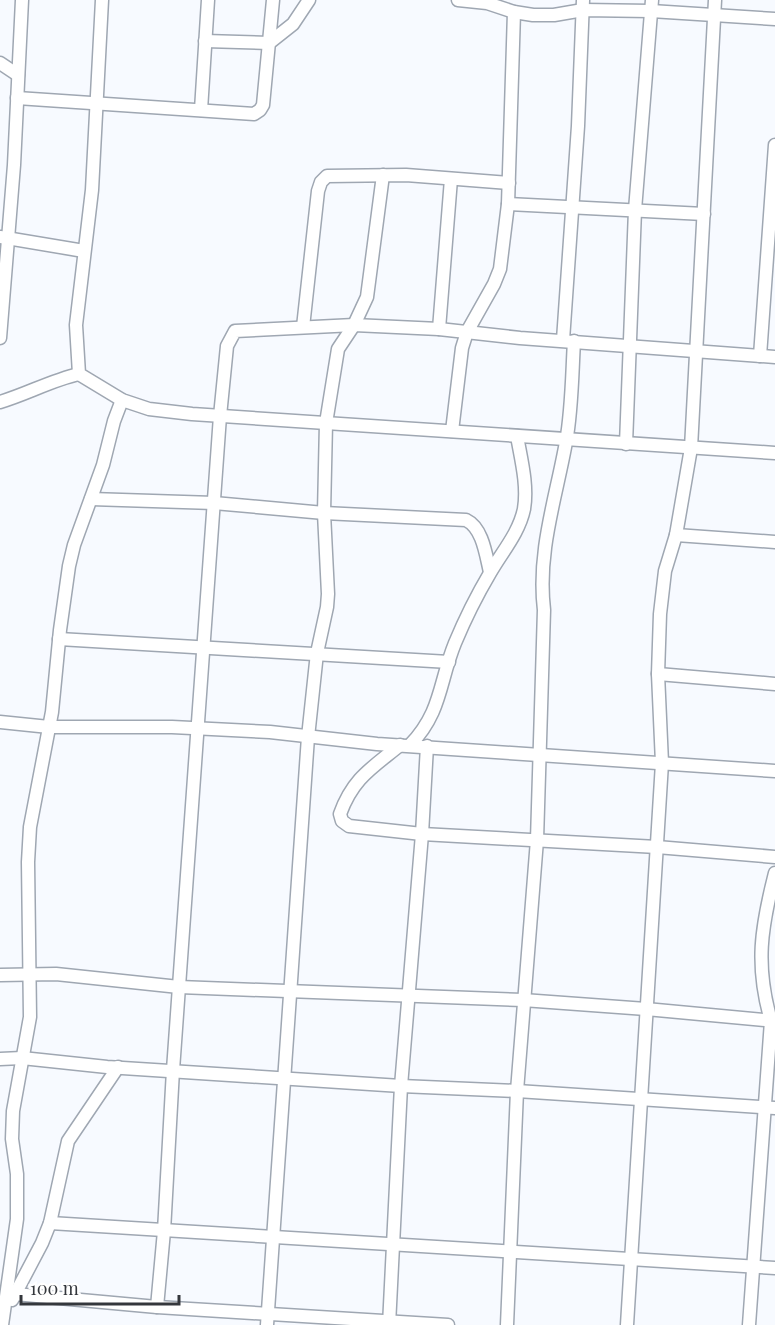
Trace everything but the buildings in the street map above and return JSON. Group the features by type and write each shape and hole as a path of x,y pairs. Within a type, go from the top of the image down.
{"street":[{"path":"0,338 4,238 17,98 22,0"},
{"path":"79,374 76,325 92,190 102,0"},
{"path":"201,110 208,0"},
{"path":"17,98 254,114 261,110 263,105 273,0"},
{"path":"205,41 269,43 293,24 309,0"},
{"path":"458,0 475,1 514,12 554,15 583,5 652,5 714,16 775,19"},
{"path":"627,1325 633,1259 640,1099 662,764 658,674 660,614 665,571 676,535 691,448 715,0"},
{"path":"507,1325 517,1090 537,840 544,610 542,578 545,540 567,440 572,208 583,5"},
{"path":"626,444 635,210 652,5"},
{"path":"452,431 462,348 467,332 500,269 508,204 514,12"},
{"path":"0,63 18,75"},
{"path":"760,356 775,145"},
{"path":"303,327 318,191 321,182 327,176 383,175 509,183"},
{"path":"267,1319 308,737 317,653 328,594 324,513 326,423 338,349 354,325 367,297 383,175"},
{"path":"439,329 451,178"},
{"path":"508,204 704,214"},
{"path":"4,238 84,251"},
{"path":"157,1308 164,1231 172,1070 199,729 220,416 227,346 235,331 354,325 439,329 775,357"},
{"path":"0,402 30,393 64,377 79,374 122,400 148,409 220,416 775,453"},
{"path":"2,1325 17,1219 17,1174 12,1139 13,1111 30,1017 29,843 49,728 69,566 122,400"},
{"path":"517,436 525,495 523,511 515,533 490,572 472,607 449,662 438,703 422,732 360,777 352,786 340,814 342,820 349,826 360,829 657,847 775,857"},
{"path":"91,499 214,502 324,513 466,520 472,523 483,544 490,572"},
{"path":"676,535 775,542"},
{"path":"60,639 449,662"},
{"path":"658,674 775,684"},
{"path":"0,722 49,728 270,732 405,745 775,771"},
{"path":"389,1323 401,1086 427,746"},
{"path":"749,1325 752,1267 770,1108 773,1021 763,993 761,960 764,915 775,873"},
{"path":"0,975 56,974 179,987 523,1000 773,1021"},
{"path":"0,1059 22,1058 118,1067 401,1086 517,1090 770,1108"},
{"path":"5,1311 42,1243 50,1223 68,1141 118,1067"},
{"path":"50,1223 775,1268"},
{"path":"15,1294 267,1319 448,1325"}]}
